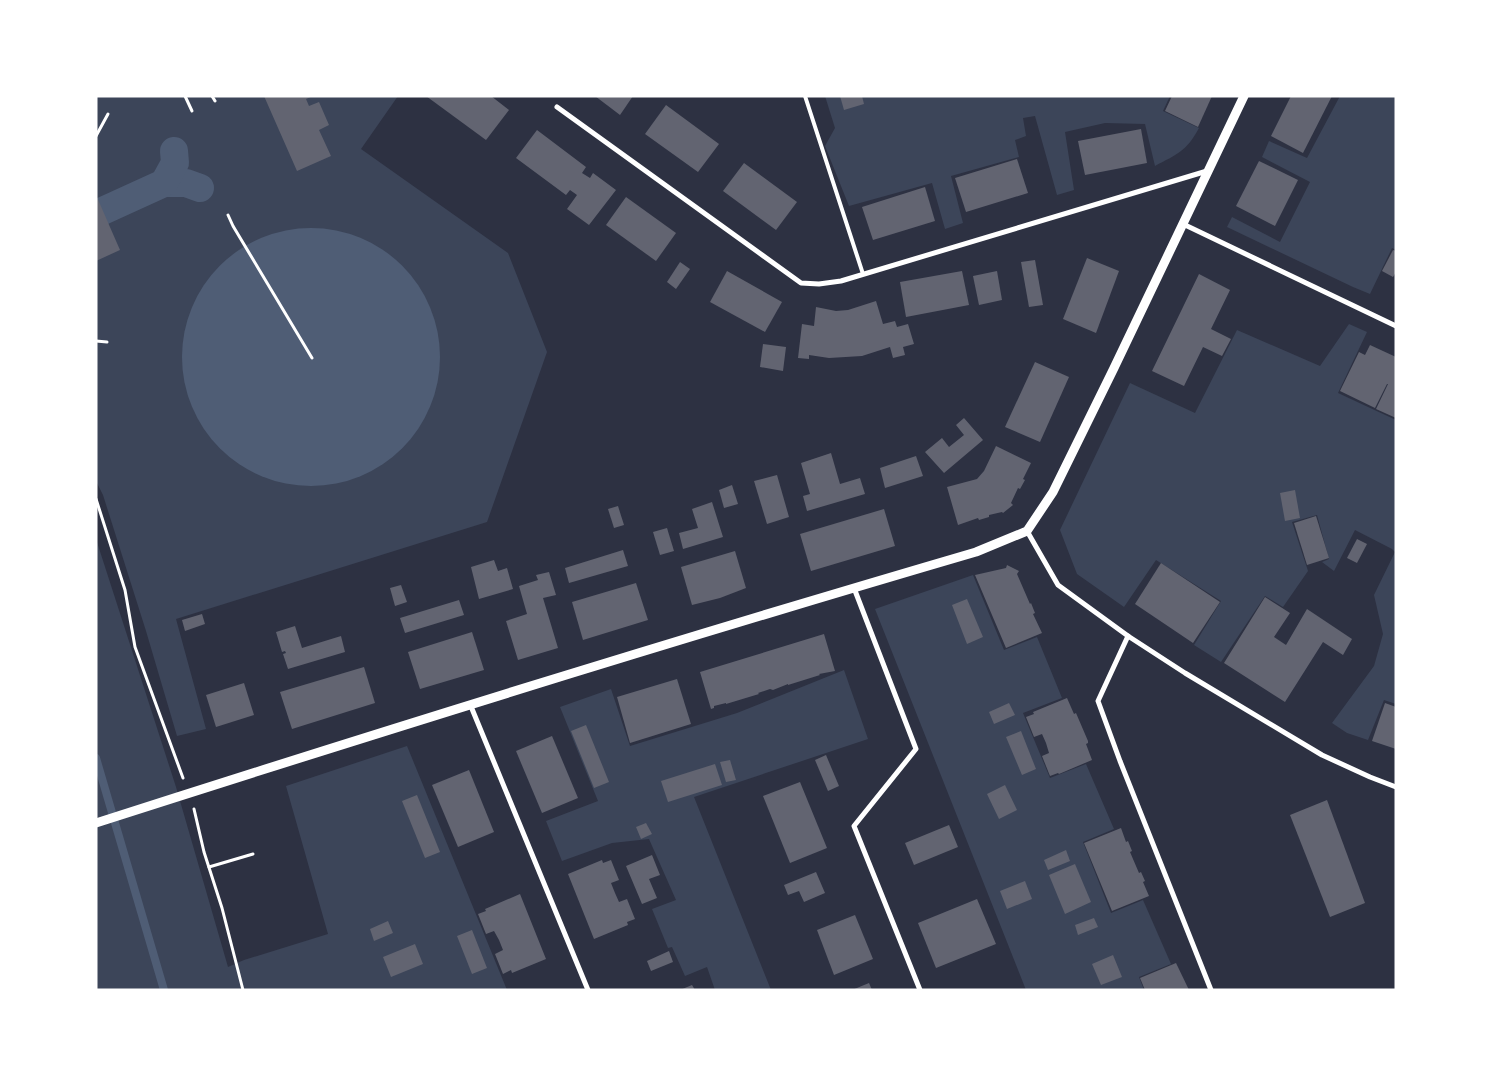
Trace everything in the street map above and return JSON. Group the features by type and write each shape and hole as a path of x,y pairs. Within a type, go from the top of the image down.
{"street":[{"path":"96,822 470,704 976,552 1027,531 1053,492 1244,96"},
{"path":"557,107 801,283 819,284 841,281 1208,171"},
{"path":"1183,224 1396,326"},
{"path":"1027,531 1058,585 1128,636 1193,678 1322,755 1396,787"},
{"path":"854,588 916,748 854,826 920,990"},
{"path":"1128,636 1098,701 1120,762 1211,990"},
{"path":"470,704 588,990"}],"lane":[{"path":"805,96 863,274"}],"path":[{"path":"212,96 215,101"},
{"path":"186,98 192,111"},
{"path":"96,136 108,114"},
{"path":"228,214 233,226 312,358"},
{"path":"96,341 106,342"},
{"path":"96,498 125,590 136,647 193,805 243,990"},
{"path":"209,867 253,854"}],"shaded area":[{"path":"96,96 398,96 361,149 508,253 547,352 487,522 176,619 206,729 177,736 103,495 96,481"},
{"path":"825,96 1170,96 1163,111 1199,128 1185,147 1155,166 1145,124 1105,123 1065,132 1074,190 1057,195 1035,116 1023,118 1026,136 1015,140 1019,157 951,176 963,223 945,229 932,183 849,206 825,146 835,128"},
{"path":"1340,96 1396,96 1396,250 1392,248 1370,294 1227,227 1232,217 1280,242 1310,182 1262,157 1269,141 1307,158"},
{"path":"311,228 336,231 372,243 393,257 411,275 425,296 430,308 437,332 440,357 437,382 425,418 411,439 393,457 372,471 360,476 336,483 311,486 286,483 250,471 229,457 211,439 197,418 192,406 185,382 182,357 185,332 197,296 211,275 229,257 250,243 262,238 286,231"},
{"path":"1349,324 1367,332 1338,393 1396,420 1396,704 1384,700 1368,740 1347,733 1332,723 1374,666 1383,634 1374,595 1395,552 1392,549 1355,530 1334,571 1322,562 1329,559 1317,515 1292,522 1308,571 1283,607 1265,596 1221,662 1194,645 1221,601 1156,560 1124,607 1077,574 1060,530 1130,383 1195,413 1237,330 1320,366"},
{"path":"96,539 176,787 228,967 244,960 328,934 286,786 407,746 507,990 96,990"},
{"path":"973,575 1004,650 1037,637 1062,698 1023,713 1050,778 1086,764 1114,829 1083,842 1111,913 1143,900 1171,964 1139,977 1144,990 1026,990 875,609"},
{"path":"844,670 868,739 694,797 771,990 715,990 707,967 685,976 672,947 668,948 652,909 676,900 649,839 612,843 562,861 546,821 598,801 560,707 611,689 630,746 737,713"}],"building":[{"path":"264,96 313,96 306,99 309,106 319,102 329,125 319,130 331,156 297,171"},
{"path":"426,96 491,96 509,110 486,140"},
{"path":"595,96 633,96 620,115"},
{"path":"840,96 862,96 864,104 844,110"},
{"path":"1172,96 1212,96 1198,127 1165,111"},
{"path":"1291,96 1332,96 1303,153 1271,136"},
{"path":"666,105 719,144 698,172 645,134"},
{"path":"1141,129 1147,163 1085,175 1078,141"},
{"path":"537,130 586,167 582,173 590,178 593,173 616,190 589,225 567,209 577,195 570,190 566,195 516,158"},
{"path":"1017,159 1028,193 966,212 955,178"},
{"path":"1259,161 1298,180 1275,226 1236,206"},
{"path":"744,163 797,202 776,230 723,191"},
{"path":"925,187 935,221 873,240 862,207"},
{"path":"96,195 120,250 96,261"},
{"path":"626,197 676,233 656,261 606,225"},
{"path":"1393,250 1396,251 1396,272 1393,277 1382,271"},
{"path":"1087,258 1119,271 1096,333 1063,319"},
{"path":"1035,260 1043,305 1029,307 1021,262"},
{"path":"680,262 690,269 676,289 667,282"},
{"path":"727,271 782,302 765,332 710,302"},
{"path":"962,271 969,305 906,317 900,282"},
{"path":"997,271 1002,300 979,305 973,276"},
{"path":"1199,274 1230,290 1211,329 1231,339 1222,356 1203,347 1184,386 1152,371"},
{"path":"876,301 883,324 895,321 897,327 908,324 914,344 903,347 905,355 893,358 890,347 862,356 829,358 809,355 809,359 798,358 802,324 814,326 816,307 836,311 848,310"},
{"path":"763,344 786,347 783,371 760,367"},
{"path":"1370,345 1396,357 1396,418 1376,409 1388,384 1375,408 1340,391 1359,352 1365,355"},
{"path":"1035,362 1069,377 1040,442 1005,427"},
{"path":"964,418 983,440 944,473 925,452 942,438 949,447 964,435 956,425"},
{"path":"996,446 1031,463 1023,479 1025,480 1020,489 1018,488 1011,503 1013,505 1003,513 989,515 989,517 979,520 978,518 958,525 947,487 977,479 984,471"},
{"path":"831,453 840,484 860,478 865,494 807,511 803,496 810,494 801,463"},
{"path":"916,456 923,476 885,488 880,468"},
{"path":"777,475 789,517 767,524 754,481"},
{"path":"732,485 738,504 724,508 719,490"},
{"path":"1295,490 1300,518 1285,521 1280,493"},
{"path":"712,502 723,537 683,549 679,533 698,528 692,509"},
{"path":"618,506 624,525 614,528 608,509"},
{"path":"884,509 895,546 811,571 800,534"},
{"path":"1316,516 1329,558 1307,565 1294,523"},
{"path":"667,528 674,551 660,555 653,532"},
{"path":"1357,539 1367,544 1357,563 1347,558"},
{"path":"623,550 628,566 569,583 565,568"},
{"path":"735,551 746,588 720,598 692,605 681,567"},
{"path":"494,560 498,571 507,568 513,589 479,599 471,567"},
{"path":"1161,563 1220,602 1193,643 1135,604"},
{"path":"1007,565 1019,571 1017,574 1031,603 1035,613 1033,614 1042,633 1006,648 975,575 1006,568"},
{"path":"549,572 556,595 543,598 558,648 518,660 506,621 527,614 519,586 538,580 536,575"},
{"path":"636,583 648,620 583,640 572,602"},
{"path":"401,585 407,602 395,606 390,588"},
{"path":"1265,597 1290,613 1274,637 1286,645 1307,609 1352,639 1343,655 1323,642 1285,702 1224,663"},
{"path":"967,599 983,637 967,644 952,605"},
{"path":"459,600 464,615 405,633 400,618"},
{"path":"202,614 205,624 185,631 182,620"},
{"path":"295,626 302,648 341,636 345,652 288,669 283,654 286,653 285,651 282,652 276,632"},
{"path":"472,632 484,670 420,689 408,652"},
{"path":"824,634 835,671 819,674 773,690 770,689 759,694 714,706 711,709 700,672"},
{"path":"364,667 375,703 292,729 280,692"},
{"path":"677,679 691,724 630,743 617,697"},
{"path":"244,683 254,715 216,727 206,695"},
{"path":"1067,698 1074,714 1076,713 1088,741 1086,744 1092,760 1050,776 1042,756 1049,753 1046,743 1042,734 1034,737 1026,717 1034,714 1033,712"},
{"path":"1009,703 1015,715 994,724 989,712"},
{"path":"1385,703 1396,707 1396,749 1372,741"},
{"path":"586,725 609,782 594,788 571,731"},
{"path":"1021,731 1036,769 1022,775 1006,737"},
{"path":"552,736 578,798 542,813 516,751"},
{"path":"826,755 839,786 828,791 815,760"},
{"path":"730,760 736,780 726,782 720,762"},
{"path":"715,764 722,785 668,802 661,781"},
{"path":"469,770 494,832 458,847 432,785"},
{"path":"800,782 827,848 790,863 763,796"},
{"path":"1005,785 1017,810 999,819 987,794"},
{"path":"417,795 440,852 425,858 402,801"},
{"path":"1327,800 1365,903 1330,917 1290,815"},
{"path":"646,823 652,834 641,839 636,827"},
{"path":"949,825 958,847 914,865 905,843"},
{"path":"1121,828 1126,842 1128,841 1132,851 1130,852 1139,873 1141,872 1145,881 1143,882 1149,896 1112,911 1084,843"},
{"path":"1066,850 1070,861 1048,870 1044,860"},
{"path":"652,855 660,875 649,879 657,898 642,904 626,866"},
{"path":"602,860 603,863 611,860 619,880 611,883 615,893 619,902 627,899 635,919 627,922 628,925 594,939 568,874"},
{"path":"1075,864 1091,902 1065,914 1049,875"},
{"path":"816,872 825,893 804,902 799,891 788,895 784,885"},
{"path":"1025,881 1032,899 1007,909 1000,891"},
{"path":"520,894 546,959 512,973 511,970 503,974 495,954 503,950 499,940 494,931 486,934 478,914 486,911 485,909"},
{"path":"977,899 996,944 936,968 918,923"},
{"path":"855,915 873,959 834,975 817,930"},
{"path":"1094,918 1098,927 1078,935 1075,925"},
{"path":"388,921 393,933 374,941 370,929"},
{"path":"472,930 487,968 472,974 457,936"},
{"path":"415,944 423,964 391,977 383,957"},
{"path":"669,951 673,962 651,971 647,961"},
{"path":"1113,955 1122,977 1101,985 1092,964"},
{"path":"1176,963 1189,990 1145,990 1140,978"},
{"path":"869,983 872,990 852,990"},
{"path":"692,985 695,990 680,990"}],"waterway":[{"path":"96,214 164,183 175,163 174,151"},
{"path":"164,183 186,183 200,188"},
{"path":"96,758 164,990"}]}
